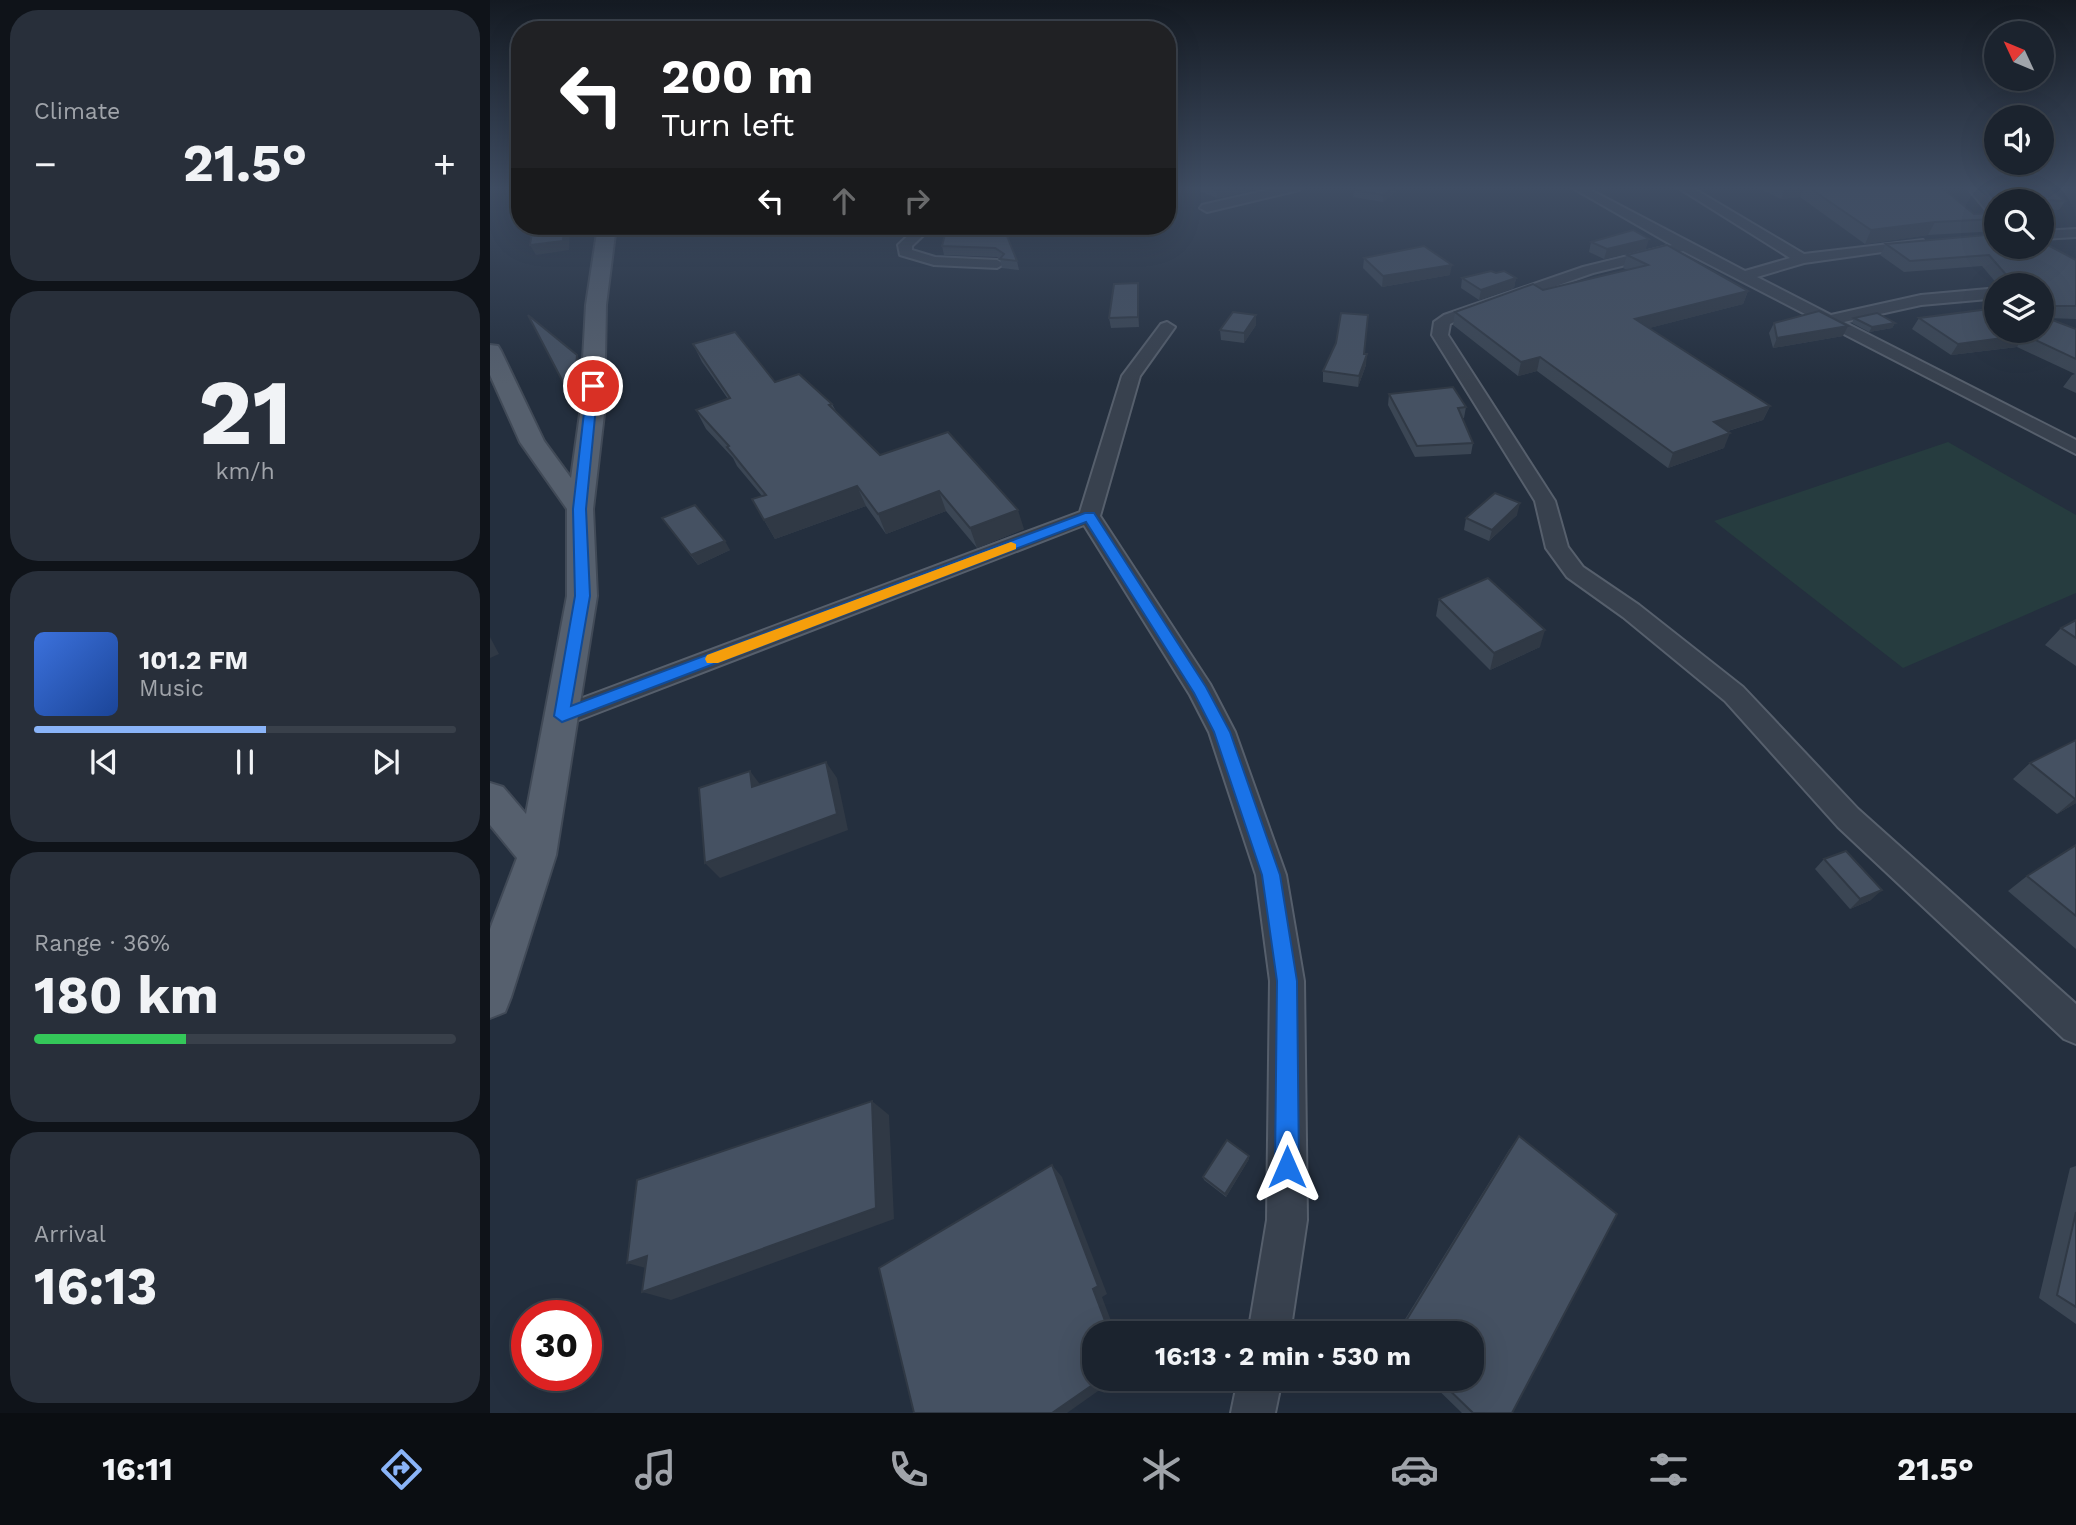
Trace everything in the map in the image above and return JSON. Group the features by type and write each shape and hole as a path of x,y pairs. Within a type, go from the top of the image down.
{"main road":[{"path":"490,997 537,855 583,596 580,509 592,414 596,305 603,253"},
{"path":"490,351 532,442 580,509"},
{"path":"490,798 537,855"}],"street":[{"path":"908,253 934,261 997,264"},
{"path":"1657,253 1588,270 1462,314 1442,323 1440,335 1545,501 1557,548 1576,572 1631,611 1734,694 1848,818 2076,1027"},
{"path":"1699,253 2076,448"},
{"path":"1792,253 1802,259"},
{"path":"1744,276 1802,259 1847,253"},
{"path":"1831,320 1922,300 1984,294"},
{"path":"1167,327 1131,376 1126,388 1089,516 1201,691 1222,732 1271,875 1287,981 1287,1220 1271,1321"},
{"path":"562,716 1089,516"},
{"path":"1253,1413 1258,1391"}],"green space":[{"path":"1948,442 2076,515 2076,593 1903,668 1714,521"}],"building":[{"path":"1014,253 1017,261 1000,259 1004,254"},
{"path":"1389,253 1434,253 1452,265 1383,276 1364,258"},
{"path":"1681,253 1748,291 1635,319 1770,406 1714,422 1730,433 1673,453 1540,357 1521,362 1455,312 1533,284 1543,290 1648,265 1627,255"},
{"path":"1899,253 1984,253 1984,255 1910,261"},
{"path":"2054,253 2063,253 2076,260 2076,306 2054,306 2054,273 2005,273 1992,259 2054,259"},
{"path":"1491,271 1504,271 1516,278 1481,290 1462,278"},
{"path":"1138,283 1138,317 1109,318 1114,284"},
{"path":"1984,310 1984,341 1958,344 1919,318"},
{"path":"1819,311 1848,326 1777,338 1774,323"},
{"path":"1233,312 1256,315 1244,333 1220,330"},
{"path":"1341,313 1368,315 1364,354 1367,354 1359,376 1323,371 1336,343"},
{"path":"1877,313 1895,323 1872,327 1854,318"},
{"path":"528,315 577,355 575,378 563,382"},
{"path":"2054,321 2076,329 2076,359 2042,343 2054,343"},
{"path":"735,332 775,382 799,374 832,404 829,405 880,455 948,432 1018,510 970,528 939,491 878,514 857,486 764,520 752,499 766,495 727,447 729,446 696,410 730,398 693,344"},
{"path":"1453,387 1466,407 1458,408 1473,443 1417,446 1389,394"},
{"path":"1495,493 1520,503 1492,530 1466,518"},
{"path":"695,505 725,541 691,555 662,518"},
{"path":"1488,578 1545,630 1494,653 1439,599"},
{"path":"2076,620 2076,638 2061,628"},
{"path":"2076,740 2076,798 2075,799 2030,763"},
{"path":"826,762 837,814 705,863 699,788 750,771 752,787"},
{"path":"2076,845 2076,916 2027,876"},
{"path":"1846,851 1882,890 1860,899 1824,859"},
{"path":"872,1101 876,1208 642,1292 647,1256 627,1263 637,1180"},
{"path":"1519,1136 1617,1214 1512,1413 1473,1413 1450,1391 1484,1391 1484,1321 1406,1321"},
{"path":"1227,1140 1249,1156 1225,1194 1203,1177"},
{"path":"1052,1165 1098,1286 1093,1289 1105,1321 1082,1321 1084,1391 1052,1413 914,1413 879,1268"},
{"path":"2076,1212 2076,1307 2057,1295"}],"slow traffic":[{"path":"713,659 1011,546"}],"route":[{"path":"593,386 580,509 583,596 562,716 1089,516 1201,691 1222,732 1271,875 1287,981 1287,1167"}]}
